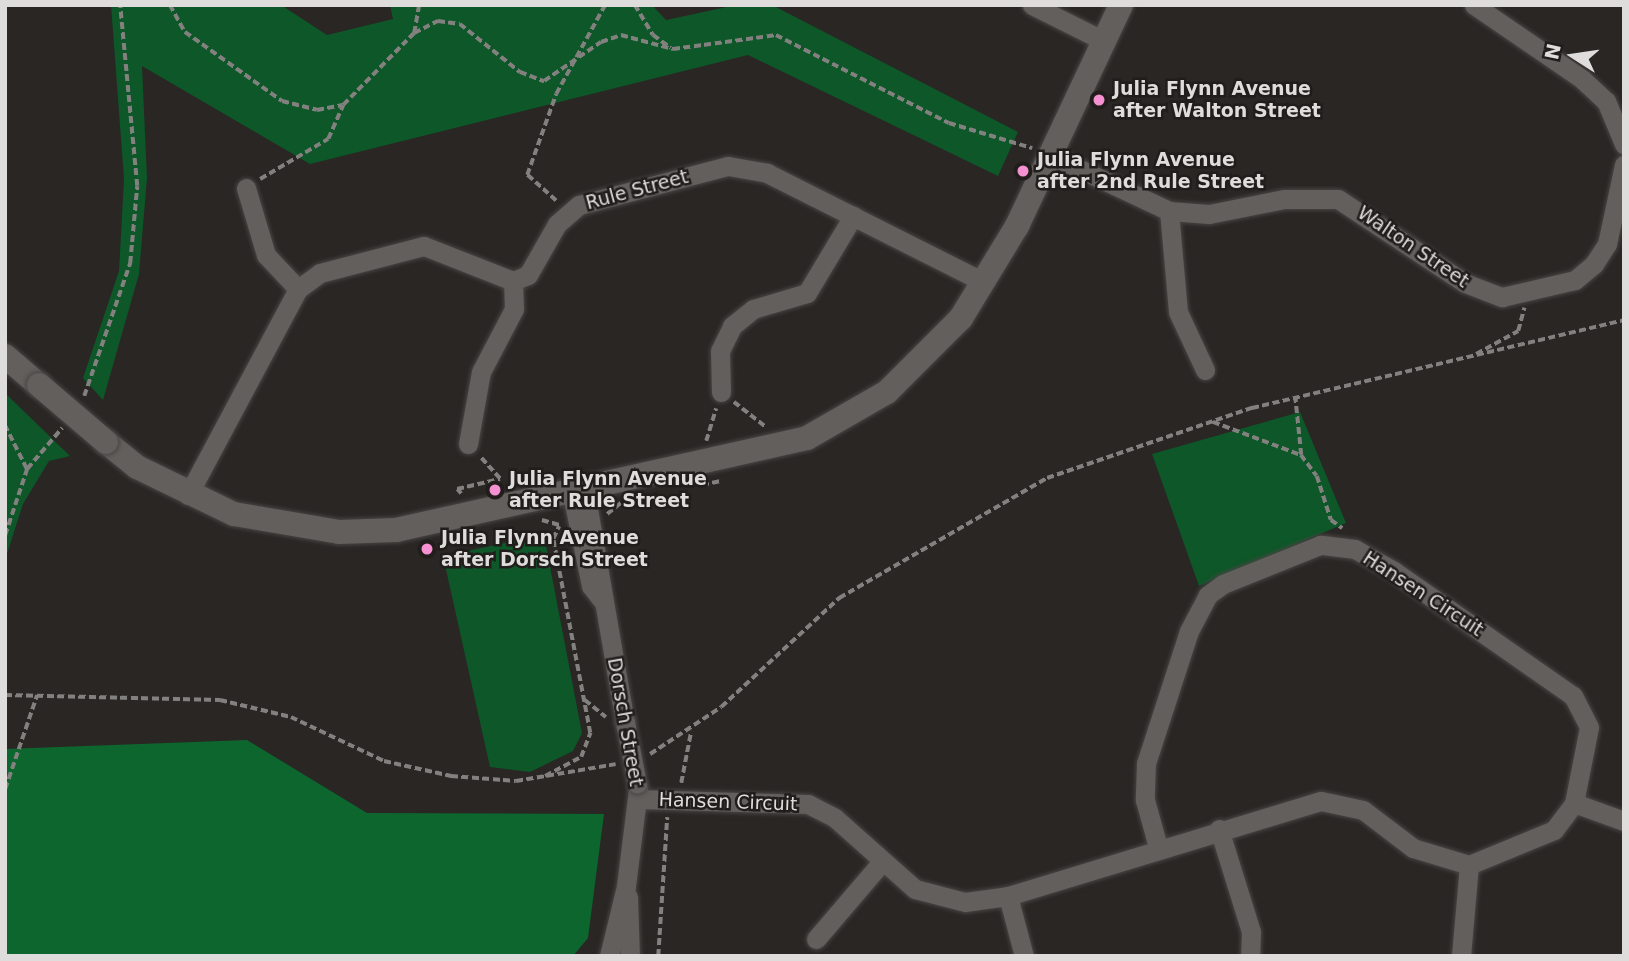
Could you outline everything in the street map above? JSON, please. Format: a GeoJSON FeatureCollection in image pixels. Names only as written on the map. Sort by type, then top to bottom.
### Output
{"type":"FeatureCollection","features":[{"type":"Feature","properties":{"kind":"street"},"geometry":{"type":"LineString","coordinates":[[1032,5],[1104,41]]}},
{"type":"Feature","properties":{"kind":"street"},"geometry":{"type":"LineString","coordinates":[[5,356],[106,442],[188,495],[289,527],[338,532],[396,530],[766,452],[847,419],[927,355],[984,282],[1040,150],[1104,41],[1121,5]]}},
{"type":"Feature","properties":{"kind":"street"},"geometry":{"type":"LineString","coordinates":[[1474,5],[1501,13],[1606,101],[1624,144]]}},
{"type":"Feature","properties":{"kind":"street","name":"Walton Street"},"geometry":{"type":"LineString","coordinates":[[1040,150],[1169,211],[1209,214],[1283,198],[1338,199],[1482,292],[1523,292],[1575,280],[1594,264],[1607,244],[1623,176]]}},
{"type":"Feature","properties":{"kind":"street","name":"Rule Street"},"geometry":{"type":"LineString","coordinates":[[513,281],[528,275],[568,211],[728,166],[767,173],[984,282]]}},
{"type":"Feature","properties":{"kind":"street"},"geometry":{"type":"LineString","coordinates":[[246,188],[266,255],[298,289]]}},
{"type":"Feature","properties":{"kind":"street"},"geometry":{"type":"LineString","coordinates":[[1169,211],[1178,312],[1205,370]]}},
{"type":"Feature","properties":{"kind":"street"},"geometry":{"type":"LineString","coordinates":[[721,392],[720,351],[733,326],[753,309],[807,293],[853,216]]}},
{"type":"Feature","properties":{"kind":"street"},"geometry":{"type":"LineString","coordinates":[[188,495],[298,289],[320,273],[424,246],[513,281],[514,309],[481,372],[468,444]]}},
{"type":"Feature","properties":{"kind":"street","name":"Dorsch Street"},"geometry":{"type":"LineString","coordinates":[[578,492],[591,586],[602,600],[638,792],[626,886],[610,956]]}},
{"type":"Feature","properties":{"kind":"street","name":"Hansen Circuit"},"geometry":{"type":"LineString","coordinates":[[638,792],[808,804],[835,818],[881,863],[939,899],[1007,896],[1158,846],[1321,801],[1363,810],[1413,848],[1469,865],[1554,830],[1574,803],[1590,744],[1589,727],[1573,695],[1394,570],[1355,549],[1320,545],[1223,584],[1195,619],[1146,763],[1145,800],[1158,846]]}},
{"type":"Feature","properties":{"kind":"street"},"geometry":{"type":"LineString","coordinates":[[1574,803],[1624,821]]}},
{"type":"Feature","properties":{"kind":"street"},"geometry":{"type":"LineString","coordinates":[[1219,829],[1251,932],[1250,956]]}},
{"type":"Feature","properties":{"kind":"street"},"geometry":{"type":"LineString","coordinates":[[816,939],[881,863]]}},
{"type":"Feature","properties":{"kind":"street"},"geometry":{"type":"LineString","coordinates":[[1461,956],[1469,865]]}},
{"type":"Feature","properties":{"kind":"street","name":"Dorsch Street"},"geometry":{"type":"LineString","coordinates":[[626,886],[630,956]]}},
{"type":"Feature","properties":{"kind":"street"},"geometry":{"type":"LineString","coordinates":[[1007,896],[1024,956]]}},
{"type":"Feature","properties":{"kind":"path"},"geometry":{"type":"LineString","coordinates":[[75,408],[107,345],[130,263],[137,186],[120,5]]}},
{"type":"Feature","properties":{"kind":"path"},"geometry":{"type":"LineString","coordinates":[[170,5],[185,32],[282,101],[317,110],[343,105]]}},
{"type":"Feature","properties":{"kind":"path"},"geometry":{"type":"LineString","coordinates":[[414,33],[419,5]]}},
{"type":"Feature","properties":{"kind":"path"},"geometry":{"type":"LineString","coordinates":[[568,211],[527,175],[575,60],[605,5]]}},
{"type":"Feature","properties":{"kind":"path"},"geometry":{"type":"LineString","coordinates":[[635,5],[653,35],[673,49]]}},
{"type":"Feature","properties":{"kind":"path"},"geometry":{"type":"LineString","coordinates":[[246,188],[328,139],[343,105],[414,33],[438,21],[460,24],[520,72],[544,81],[575,60],[621,36],[673,49],[776,35],[949,123],[1040,150]]}},
{"type":"Feature","properties":{"kind":"path"},"geometry":{"type":"LineString","coordinates":[[1475,355],[1518,331],[1525,320],[1523,292]]}},
{"type":"Feature","properties":{"kind":"path"},"geometry":{"type":"LineString","coordinates":[[638,758],[691,731],[839,597],[1047,478],[1211,422],[1295,397],[1624,320]]}},
{"type":"Feature","properties":{"kind":"path"},"geometry":{"type":"LineString","coordinates":[[1211,422],[1301,455],[1295,397]]}},
{"type":"Feature","properties":{"kind":"path"},"geometry":{"type":"LineString","coordinates":[[5,534],[27,470],[68,420]]}},
{"type":"Feature","properties":{"kind":"path"},"geometry":{"type":"LineString","coordinates":[[5,425],[27,470]]}},
{"type":"Feature","properties":{"kind":"path"},"geometry":{"type":"LineString","coordinates":[[762,436],[773,432]]}},
{"type":"Feature","properties":{"kind":"path"},"geometry":{"type":"LineString","coordinates":[[468,444],[500,479],[458,494],[504,488]]}},
{"type":"Feature","properties":{"kind":"path"},"geometry":{"type":"LineString","coordinates":[[703,451],[715,448]]}},
{"type":"Feature","properties":{"kind":"path"},"geometry":{"type":"LineString","coordinates":[[5,695],[232,703],[291,716],[395,764],[451,776],[516,781],[626,761]]}},
{"type":"Feature","properties":{"kind":"path"},"geometry":{"type":"LineString","coordinates":[[5,789],[37,695]]}},
{"type":"Feature","properties":{"kind":"path"},"geometry":{"type":"LineString","coordinates":[[658,956],[671,825],[664,812],[679,794],[678,788],[691,731]]}},
{"type":"Feature","properties":{"kind":"green space"},"geometry":{"type":"Polygon","coordinates":[[[111,5],[281,5],[327,35],[393,19],[390,5],[652,5],[666,20],[736,5],[772,5],[1018,132],[998,176],[748,55],[310,164],[142,66],[147,178],[139,274],[103,400],[83,378],[119,271],[124,179],[111,5]]]}},
{"type":"Feature","properties":{"kind":"green space"},"geometry":{"type":"Polygon","coordinates":[[[5,393],[70,456],[49,461],[23,504],[5,560],[5,393]]]}},
{"type":"Feature","properties":{"kind":"green space"},"geometry":{"type":"Polygon","coordinates":[[[1300,412],[1346,523],[1199,586],[1152,454],[1300,412]]]}},
{"type":"Feature","properties":{"kind":"green space"},"geometry":{"type":"Polygon","coordinates":[[[544,535],[582,733],[573,751],[530,772],[490,767],[443,556],[544,535]]]}},
{"type":"Feature","properties":{"kind":"green space"},"geometry":{"type":"Polygon","coordinates":[[[247,740],[367,813],[604,814],[588,938],[573,956],[5,956],[5,749],[247,740]]]}},
{"type":"Feature","properties":{"kind":"place","name":"Julia Flynn Avenue after Walton Street"},"geometry":{"type":"Point","coordinates":[1099,100]}},
{"type":"Feature","properties":{"kind":"place","name":"Julia Flynn Avenue after 2nd Rule Street"},"geometry":{"type":"Point","coordinates":[1023,171]}},
{"type":"Feature","properties":{"kind":"place","name":"Julia Flynn Avenue after Rule Street"},"geometry":{"type":"Point","coordinates":[495,490]}},
{"type":"Feature","properties":{"kind":"place","name":"Julia Flynn Avenue after Dorsch Street"},"geometry":{"type":"Point","coordinates":[427,549]}}]}
